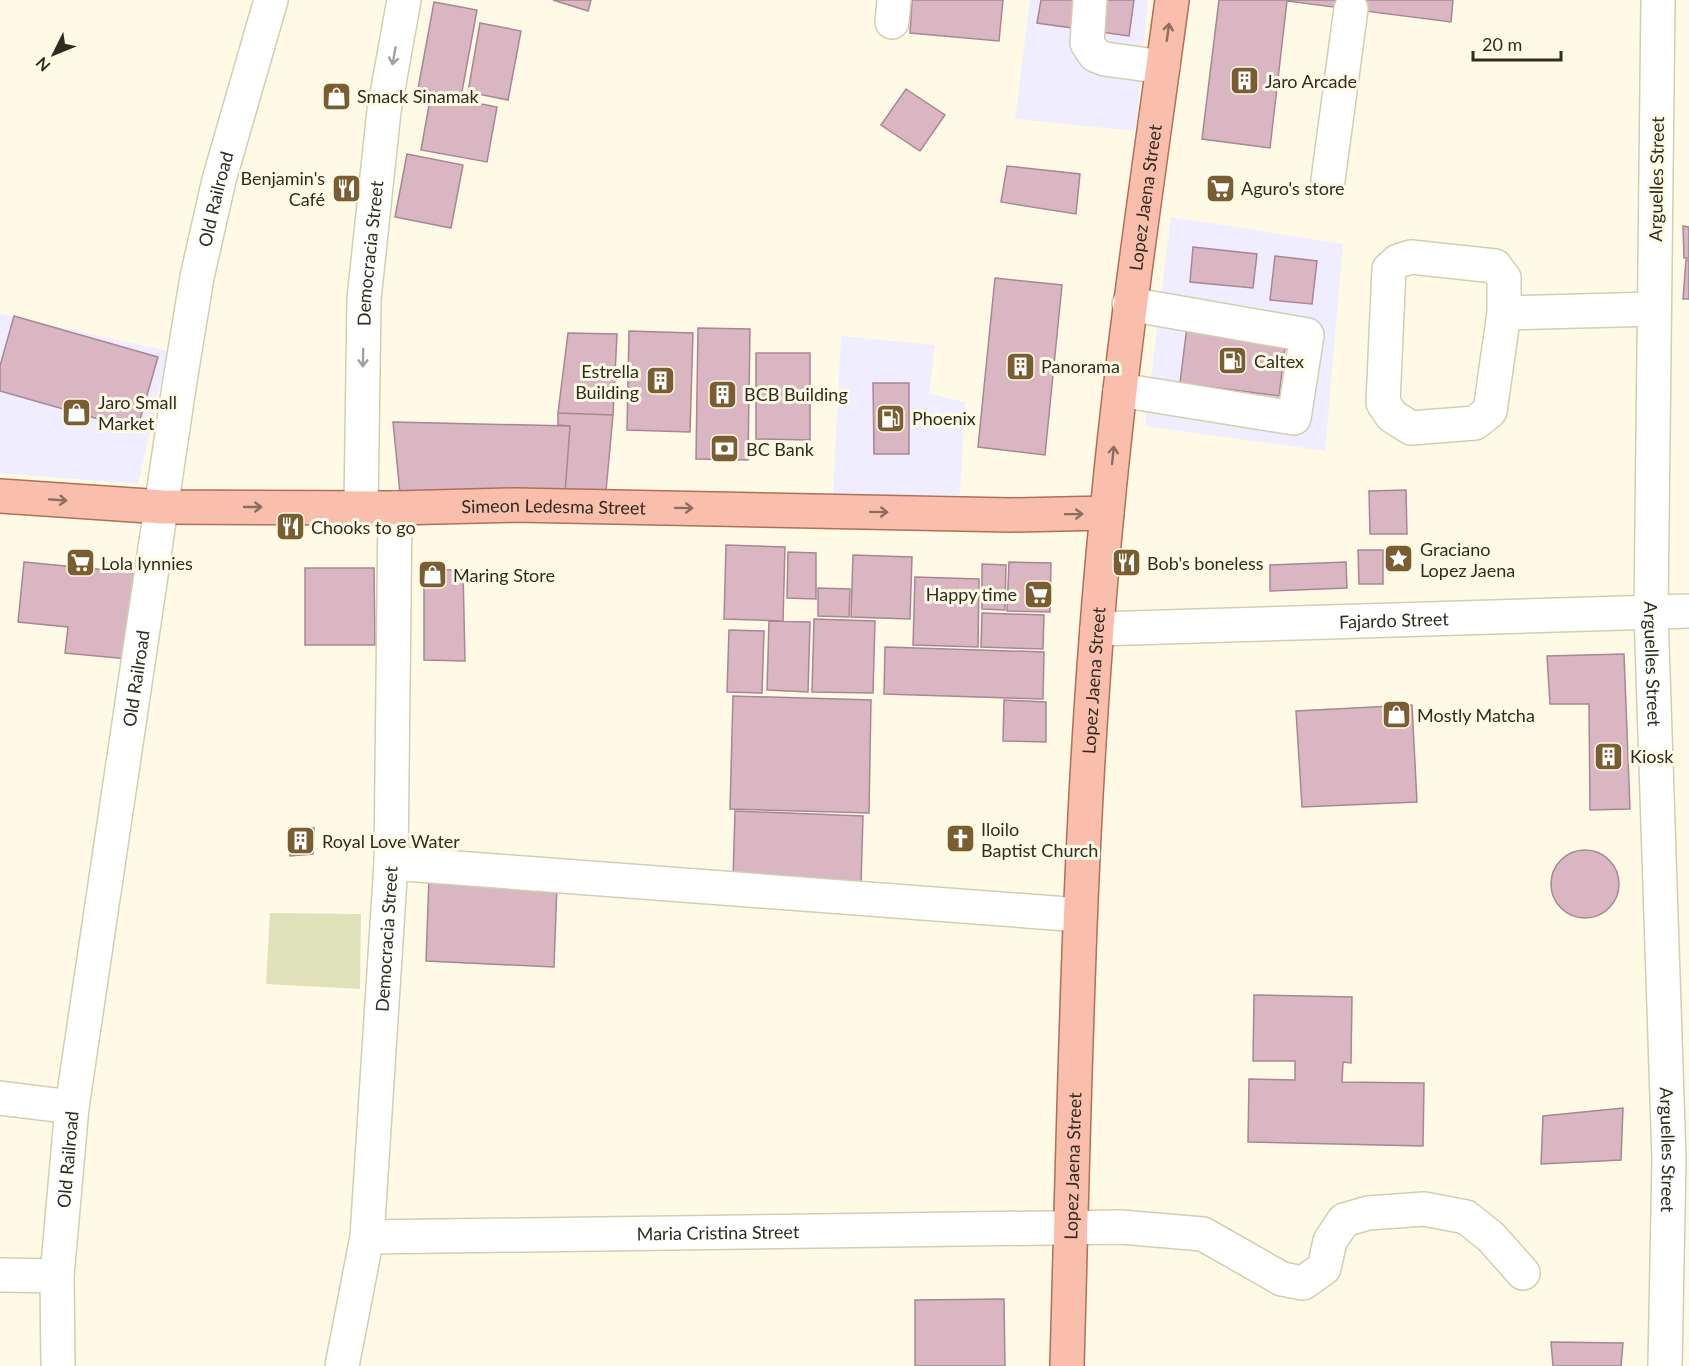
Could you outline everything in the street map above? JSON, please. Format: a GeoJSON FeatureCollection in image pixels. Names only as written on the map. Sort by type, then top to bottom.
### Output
{"type":"FeatureCollection","features":[{"type":"Feature","properties":{"kind":"main road","name":"Lopez Jaena Street"},"geometry":{"type":"LineString","coordinates":[[1067,1366],[1080,915],[1097,629],[1129,304],[1172,0]]}},
{"type":"Feature","properties":{"kind":"main road","name":"Simeon Ledesma Street"},"geometry":{"type":"LineString","coordinates":[[0,496],[163,507],[395,508],[515,505],[1011,515],[1107,513]]}},
{"type":"Feature","properties":{"kind":"street","name":"Old Railroad"},"geometry":{"type":"LineString","coordinates":[[58,1366],[57,1276],[72,1107],[197,277],[219,180],[271,0]]}},
{"type":"Feature","properties":{"kind":"street","name":"Democracia Street"},"geometry":{"type":"LineString","coordinates":[[361,508],[364,299],[384,111],[404,0]]}},
{"type":"Feature","properties":{"kind":"street"},"geometry":{"type":"LineString","coordinates":[[1090,0],[1087,44],[1095,55],[1105,59],[1163,67]]}},
{"type":"Feature","properties":{"kind":"street","name":"Arguelles Street"},"geometry":{"type":"LineString","coordinates":[[1658,0],[1651,612],[1679,1159],[1665,1366]]}},
{"type":"Feature","properties":{"kind":"street"},"geometry":{"type":"LineString","coordinates":[[1328,180],[1351,9]]}},
{"type":"Feature","properties":{"kind":"street"},"geometry":{"type":"LineString","coordinates":[[1411,257],[1495,266],[1504,278],[1504,313],[1490,411],[1475,423],[1411,428],[1392,416],[1383,403],[1389,269],[1398,261],[1411,257]]}},
{"type":"Feature","properties":{"kind":"street"},"geometry":{"type":"LineString","coordinates":[[1120,390],[1294,418],[1307,335],[1129,304]]}},
{"type":"Feature","properties":{"kind":"street"},"geometry":{"type":"LineString","coordinates":[[1504,313],[1654,309]]}},
{"type":"Feature","properties":{"kind":"street","name":"Democracia Street"},"geometry":{"type":"LineString","coordinates":[[342,1366],[367,1238],[391,863],[395,508]]}},
{"type":"Feature","properties":{"kind":"street","name":"Fajardo Street"},"geometry":{"type":"LineString","coordinates":[[1097,629],[1689,611]]}},
{"type":"Feature","properties":{"kind":"street"},"geometry":{"type":"LineString","coordinates":[[391,863],[1080,915]]}},
{"type":"Feature","properties":{"kind":"street"},"geometry":{"type":"LineString","coordinates":[[0,1098],[72,1107]]}},
{"type":"Feature","properties":{"kind":"street","name":"Maria Cristina Street"},"geometry":{"type":"LineString","coordinates":[[367,1238],[1121,1227],[1203,1234],[1282,1279],[1303,1282],[1323,1268],[1330,1241],[1344,1220],[1368,1213],[1424,1209],[1466,1217],[1491,1237],[1523,1273]]}},
{"type":"Feature","properties":{"kind":"street"},"geometry":{"type":"LineString","coordinates":[[0,1275],[57,1276]]}},
{"type":"Feature","properties":{"kind":"shaded area"},"geometry":{"type":"Polygon","coordinates":[[[1030,0],[1148,0],[1135,131],[1015,119],[1030,0]]]}},
{"type":"Feature","properties":{"kind":"shaded area"},"geometry":{"type":"Polygon","coordinates":[[[1171,217],[1343,244],[1325,451],[1145,426],[1171,217]]]}},
{"type":"Feature","properties":{"kind":"shaded area","name":"Jaro Small Market"},"geometry":{"type":"Polygon","coordinates":[[[0,314],[168,351],[138,484],[0,473],[0,314]]]}},
{"type":"Feature","properties":{"kind":"shaded area"},"geometry":{"type":"Polygon","coordinates":[[[841,336],[935,345],[929,394],[965,402],[960,495],[833,495],[841,336]]]}},
{"type":"Feature","properties":{"kind":"green space"},"geometry":{"type":"Polygon","coordinates":[[[270,913],[361,914],[360,989],[266,984],[270,913]]]}},
{"type":"Feature","properties":{"kind":"building"},"geometry":{"type":"Polygon","coordinates":[[[553,0],[591,0],[588,11],[553,0]]]}},
{"type":"Feature","properties":{"kind":"building"},"geometry":{"type":"Polygon","coordinates":[[[912,0],[1003,0],[999,41],[910,33],[912,0]]]}},
{"type":"Feature","properties":{"kind":"building"},"geometry":{"type":"Polygon","coordinates":[[[1041,0],[1134,0],[1129,36],[1037,23],[1041,0]]]}},
{"type":"Feature","properties":{"kind":"building","name":"Jaro Arcade"},"geometry":{"type":"Polygon","coordinates":[[[1219,0],[1453,0],[1451,22],[1287,1],[1270,148],[1202,139],[1219,0]]]}},
{"type":"Feature","properties":{"kind":"building"},"geometry":{"type":"Polygon","coordinates":[[[434,2],[477,10],[461,97],[418,89],[434,2]]]}},
{"type":"Feature","properties":{"kind":"building"},"geometry":{"type":"Polygon","coordinates":[[[480,23],[521,31],[508,100],[468,92],[480,23]]]}},
{"type":"Feature","properties":{"kind":"building"},"geometry":{"type":"Polygon","coordinates":[[[906,89],[945,115],[920,151],[881,125],[906,89]]]}},
{"type":"Feature","properties":{"kind":"building"},"geometry":{"type":"Polygon","coordinates":[[[431,94],[497,107],[487,162],[421,150],[431,94]]]}},
{"type":"Feature","properties":{"kind":"building"},"geometry":{"type":"Polygon","coordinates":[[[407,154],[463,165],[451,228],[395,217],[407,154]]]}},
{"type":"Feature","properties":{"kind":"building"},"geometry":{"type":"Polygon","coordinates":[[[1007,166],[1080,174],[1076,214],[1001,202],[1007,166]]]}},
{"type":"Feature","properties":{"kind":"building"},"geometry":{"type":"Polygon","coordinates":[[[1683,226],[1689,227],[1689,258],[1684,258],[1683,226]]]}},
{"type":"Feature","properties":{"kind":"building"},"geometry":{"type":"Polygon","coordinates":[[[1193,247],[1257,254],[1253,288],[1190,282],[1193,247]]]}},
{"type":"Feature","properties":{"kind":"building"},"geometry":{"type":"Polygon","coordinates":[[[1275,256],[1317,261],[1312,304],[1270,300],[1275,256]]]}},
{"type":"Feature","properties":{"kind":"building"},"geometry":{"type":"Polygon","coordinates":[[[1686,260],[1689,260],[1689,299],[1683,299],[1686,260]]]}},
{"type":"Feature","properties":{"kind":"building","name":"Panorama"},"geometry":{"type":"Polygon","coordinates":[[[995,278],[1062,285],[1045,455],[978,447],[995,278]]]}},
{"type":"Feature","properties":{"kind":"building"},"geometry":{"type":"Polygon","coordinates":[[[14,316],[158,357],[137,430],[0,391],[0,366],[14,316]]]}},
{"type":"Feature","properties":{"kind":"building","name":"Caltex"},"geometry":{"type":"Polygon","coordinates":[[[1187,326],[1286,339],[1279,396],[1180,383],[1187,326]]]}},
{"type":"Feature","properties":{"kind":"building","name":"BCB Building"},"geometry":{"type":"Polygon","coordinates":[[[698,328],[750,329],[748,460],[696,459],[698,328]]]}},
{"type":"Feature","properties":{"kind":"building","name":"Estrella Building"},"geometry":{"type":"Polygon","coordinates":[[[629,331],[693,333],[690,432],[627,430],[629,331]]]}},
{"type":"Feature","properties":{"kind":"building"},"geometry":{"type":"Polygon","coordinates":[[[568,333],[617,334],[613,415],[558,413],[568,333]]]}},
{"type":"Feature","properties":{"kind":"building"},"geometry":{"type":"Polygon","coordinates":[[[756,353],[810,353],[810,440],[756,439],[756,353]]]}},
{"type":"Feature","properties":{"kind":"building","name":"Phoenix"},"geometry":{"type":"Polygon","coordinates":[[[873,383],[909,383],[909,454],[874,454],[873,383]]]}},
{"type":"Feature","properties":{"kind":"building"},"geometry":{"type":"Polygon","coordinates":[[[558,413],[613,415],[606,491],[565,493],[570,426],[558,425],[558,413]]]}},
{"type":"Feature","properties":{"kind":"building"},"geometry":{"type":"Polygon","coordinates":[[[393,422],[570,426],[565,493],[400,493],[393,422]]]}},
{"type":"Feature","properties":{"kind":"building"},"geometry":{"type":"Polygon","coordinates":[[[1406,490],[1407,534],[1370,534],[1369,491],[1406,490]]]}},
{"type":"Feature","properties":{"kind":"building"},"geometry":{"type":"Polygon","coordinates":[[[726,545],[785,547],[783,621],[724,619],[726,545]]]}},
{"type":"Feature","properties":{"kind":"building"},"geometry":{"type":"Polygon","coordinates":[[[1358,550],[1383,550],[1383,584],[1359,584],[1358,550]]]}},
{"type":"Feature","properties":{"kind":"building"},"geometry":{"type":"Polygon","coordinates":[[[788,552],[816,553],[816,599],[787,598],[788,552]]]}},
{"type":"Feature","properties":{"kind":"building"},"geometry":{"type":"Polygon","coordinates":[[[853,555],[912,557],[910,619],[851,617],[853,555]]]}},
{"type":"Feature","properties":{"kind":"building"},"geometry":{"type":"Polygon","coordinates":[[[24,562],[137,573],[128,659],[65,653],[68,627],[18,622],[24,562]]]}},
{"type":"Feature","properties":{"kind":"building"},"geometry":{"type":"Polygon","coordinates":[[[1009,562],[1051,563],[1050,612],[1007,611],[1009,562]]]}},
{"type":"Feature","properties":{"kind":"building"},"geometry":{"type":"Polygon","coordinates":[[[1346,562],[1347,588],[1270,591],[1270,565],[1346,562]]]}},
{"type":"Feature","properties":{"kind":"building"},"geometry":{"type":"Polygon","coordinates":[[[982,564],[1006,565],[1005,610],[982,609],[982,564]]]}},
{"type":"Feature","properties":{"kind":"building"},"geometry":{"type":"Polygon","coordinates":[[[305,568],[374,568],[375,645],[305,645],[305,568]]]}},
{"type":"Feature","properties":{"kind":"building"},"geometry":{"type":"Polygon","coordinates":[[[424,570],[463,570],[465,661],[424,660],[424,570]]]}},
{"type":"Feature","properties":{"kind":"building"},"geometry":{"type":"Polygon","coordinates":[[[915,577],[979,579],[978,647],[913,645],[915,577]]]}},
{"type":"Feature","properties":{"kind":"building"},"geometry":{"type":"Polygon","coordinates":[[[818,588],[850,589],[849,617],[818,616],[818,588]]]}},
{"type":"Feature","properties":{"kind":"building"},"geometry":{"type":"Polygon","coordinates":[[[982,613],[1044,615],[1043,649],[981,647],[982,613]]]}},
{"type":"Feature","properties":{"kind":"building"},"geometry":{"type":"Polygon","coordinates":[[[814,619],[875,621],[873,693],[812,692],[814,619]]]}},
{"type":"Feature","properties":{"kind":"building"},"geometry":{"type":"Polygon","coordinates":[[[769,621],[810,622],[808,692],[767,690],[769,621]]]}},
{"type":"Feature","properties":{"kind":"building"},"geometry":{"type":"Polygon","coordinates":[[[729,630],[764,631],[762,693],[727,692],[729,630]]]}},
{"type":"Feature","properties":{"kind":"building"},"geometry":{"type":"Polygon","coordinates":[[[885,647],[1044,652],[1043,699],[884,694],[885,647]]]}},
{"type":"Feature","properties":{"kind":"building","name":"Kiosk"},"geometry":{"type":"Polygon","coordinates":[[[1624,654],[1630,809],[1590,810],[1589,704],[1550,704],[1547,656],[1624,654]]]}},
{"type":"Feature","properties":{"kind":"building"},"geometry":{"type":"Polygon","coordinates":[[[733,696],[871,700],[869,813],[730,809],[733,696]]]}},
{"type":"Feature","properties":{"kind":"building"},"geometry":{"type":"Polygon","coordinates":[[[1004,700],[1046,702],[1046,742],[1003,741],[1004,700]]]}},
{"type":"Feature","properties":{"kind":"building"},"geometry":{"type":"Polygon","coordinates":[[[1412,705],[1417,802],[1302,807],[1296,711],[1412,705]]]}},
{"type":"Feature","properties":{"kind":"building"},"geometry":{"type":"Polygon","coordinates":[[[735,811],[863,816],[861,884],[733,880],[735,811]]]}},
{"type":"Feature","properties":{"kind":"building","name":"Royal Love Water"},"geometry":{"type":"Polygon","coordinates":[[[289,828],[314,828],[313,854],[290,856],[289,828]]]}},
{"type":"Feature","properties":{"kind":"building"},"geometry":{"type":"Polygon","coordinates":[[[1585,850],[1598,853],[1609,860],[1616,871],[1619,884],[1616,897],[1609,908],[1598,915],[1585,918],[1572,915],[1561,908],[1554,897],[1551,884],[1554,871],[1561,860],[1572,853],[1585,850]]]}},
{"type":"Feature","properties":{"kind":"building"},"geometry":{"type":"Polygon","coordinates":[[[429,878],[557,884],[554,967],[426,961],[429,878]]]}},
{"type":"Feature","properties":{"kind":"building"},"geometry":{"type":"Polygon","coordinates":[[[1254,995],[1352,997],[1351,1063],[1343,1062],[1342,1082],[1424,1083],[1423,1146],[1248,1142],[1249,1079],[1295,1080],[1295,1061],[1253,1061],[1254,995]]]}},
{"type":"Feature","properties":{"kind":"building"},"geometry":{"type":"Polygon","coordinates":[[[1623,1108],[1621,1160],[1541,1164],[1543,1116],[1623,1108]]]}},
{"type":"Feature","properties":{"kind":"building"},"geometry":{"type":"Polygon","coordinates":[[[1004,1299],[1005,1366],[915,1366],[915,1300],[1004,1299]]]}},
{"type":"Feature","properties":{"kind":"building"},"geometry":{"type":"Polygon","coordinates":[[[1551,1342],[1623,1343],[1621,1366],[1553,1366],[1551,1342]]]}},
{"type":"Feature","properties":{"kind":"place","name":"Jaro Arcade"},"geometry":{"type":"Point","coordinates":[1244,81]}},
{"type":"Feature","properties":{"kind":"place","name":"Smack Sinamak"},"geometry":{"type":"Point","coordinates":[336,96]}},
{"type":"Feature","properties":{"kind":"place","name":"Benjamin's Café"},"geometry":{"type":"Point","coordinates":[346,188]}},
{"type":"Feature","properties":{"kind":"place","name":"Aguro's store"},"geometry":{"type":"Point","coordinates":[1220,188]}},
{"type":"Feature","properties":{"kind":"place","name":"Caltex"},"geometry":{"type":"Point","coordinates":[1233,361]}},
{"type":"Feature","properties":{"kind":"place","name":"Panorama"},"geometry":{"type":"Point","coordinates":[1020,366]}},
{"type":"Feature","properties":{"kind":"place","name":"Estrella Building"},"geometry":{"type":"Point","coordinates":[660,381]}},
{"type":"Feature","properties":{"kind":"place","name":"BCB Building"},"geometry":{"type":"Point","coordinates":[723,394]}},
{"type":"Feature","properties":{"kind":"place","name":"Jaro Small Market"},"geometry":{"type":"Point","coordinates":[77,412]}},
{"type":"Feature","properties":{"kind":"place","name":"Phoenix"},"geometry":{"type":"Point","coordinates":[891,418]}},
{"type":"Feature","properties":{"kind":"place","name":"BC Bank"},"geometry":{"type":"Point","coordinates":[725,449]}},
{"type":"Feature","properties":{"kind":"place","name":"Chooks to go"},"geometry":{"type":"Point","coordinates":[290,527]}},
{"type":"Feature","properties":{"kind":"place","name":"Graciano Lopez Jaena"},"geometry":{"type":"Point","coordinates":[1399,559]}},
{"type":"Feature","properties":{"kind":"place","name":"Lola lynnies"},"geometry":{"type":"Point","coordinates":[80,563]}},
{"type":"Feature","properties":{"kind":"place","name":"Bob's boneless"},"geometry":{"type":"Point","coordinates":[1126,563]}},
{"type":"Feature","properties":{"kind":"place","name":"Maring Store"},"geometry":{"type":"Point","coordinates":[432,575]}},
{"type":"Feature","properties":{"kind":"place","name":"Happy time"},"geometry":{"type":"Point","coordinates":[1038,594]}},
{"type":"Feature","properties":{"kind":"place","name":"Mostly Matcha"},"geometry":{"type":"Point","coordinates":[1396,715]}},
{"type":"Feature","properties":{"kind":"place","name":"Kiosk"},"geometry":{"type":"Point","coordinates":[1609,756]}},
{"type":"Feature","properties":{"kind":"place","name":"Iloilo Baptist Church"},"geometry":{"type":"Point","coordinates":[960,839]}},
{"type":"Feature","properties":{"kind":"place","name":"Royal Love Water"},"geometry":{"type":"Point","coordinates":[301,841]}}]}
